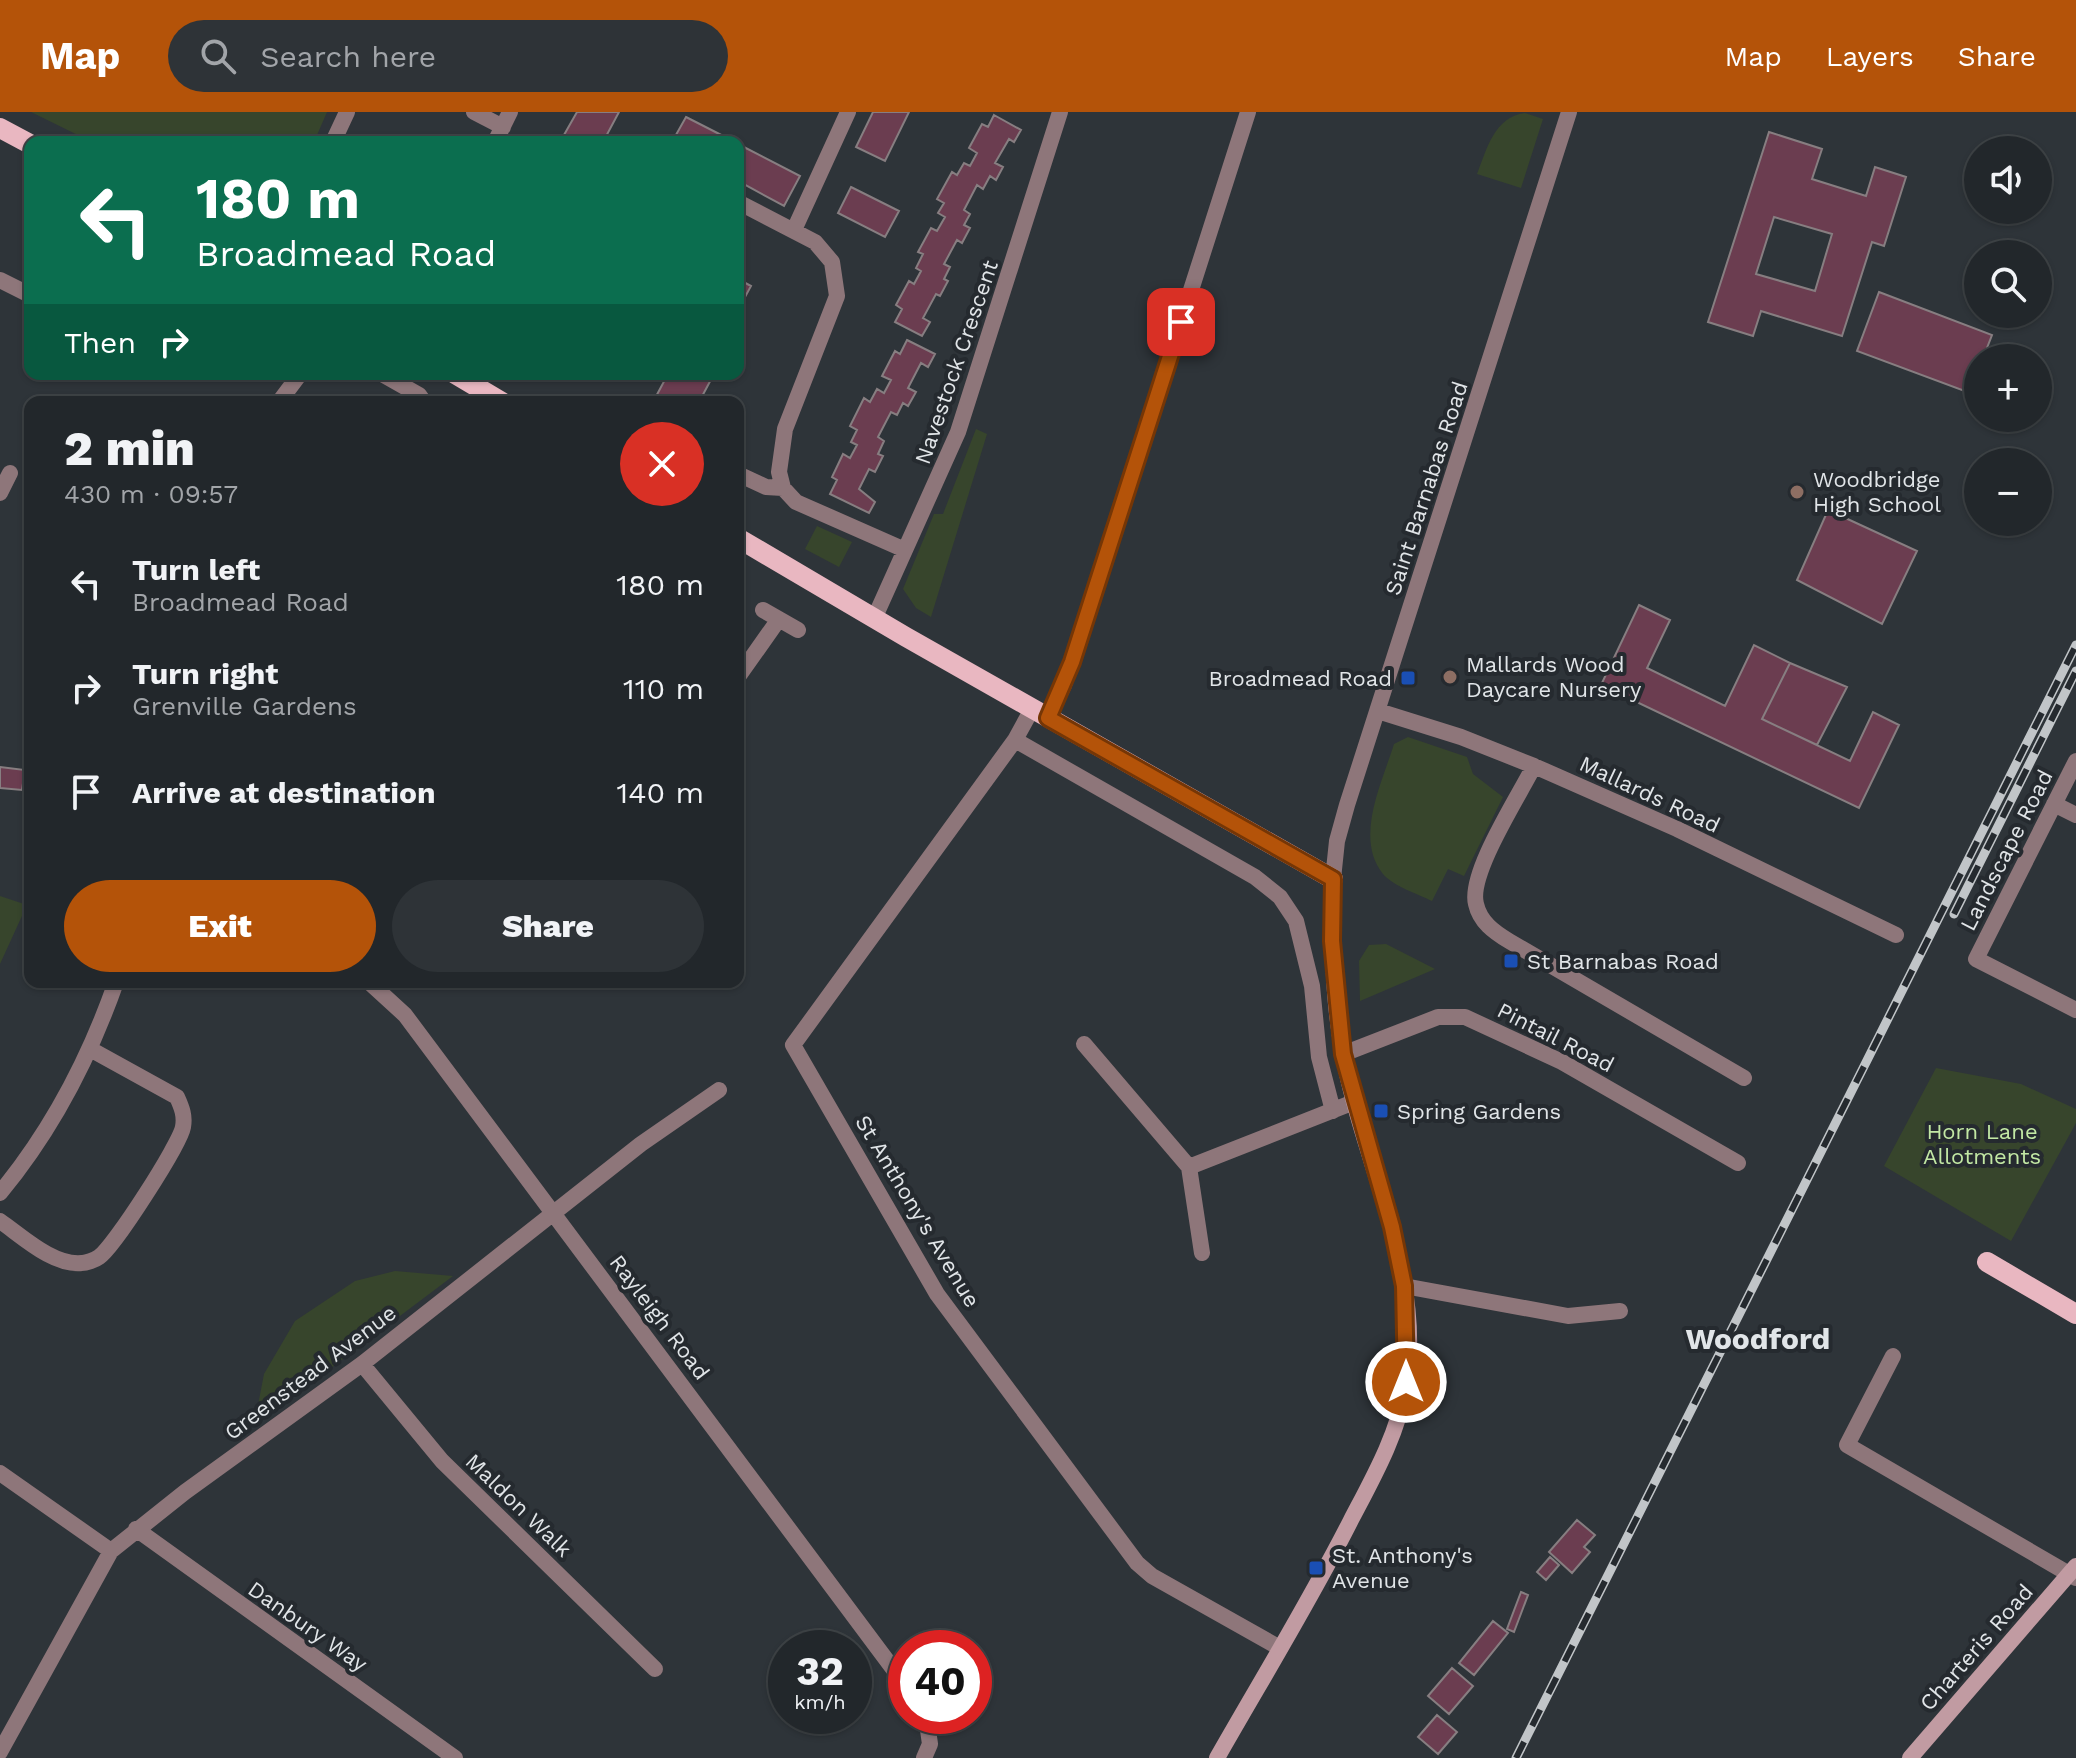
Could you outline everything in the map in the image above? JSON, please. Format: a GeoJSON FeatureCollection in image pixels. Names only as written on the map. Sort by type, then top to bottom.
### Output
{"type":"FeatureCollection","features":[{"type":"Feature","properties":{"kind":"main road"},"geometry":{"type":"LineString","coordinates":[[0,128],[24,141]]}},
{"type":"Feature","properties":{"kind":"main road"},"geometry":{"type":"LineString","coordinates":[[465,380],[492,396]]}},
{"type":"Feature","properties":{"kind":"main road"},"geometry":{"type":"LineString","coordinates":[[744,542],[874,619],[1333,879]]}},
{"type":"Feature","properties":{"kind":"main road"},"geometry":{"type":"LineString","coordinates":[[1987,1262],[2076,1314]]}},
{"type":"Feature","properties":{"kind":"street"},"geometry":{"type":"LineString","coordinates":[[336,136],[347,112]]}},
{"type":"Feature","properties":{"kind":"street"},"geometry":{"type":"LineString","coordinates":[[474,112],[503,127]]}},
{"type":"Feature","properties":{"kind":"street"},"geometry":{"type":"LineString","coordinates":[[794,230],[848,112]]}},
{"type":"Feature","properties":{"kind":"street","name":"Navestock Crescent"},"geometry":{"type":"LineString","coordinates":[[874,619],[958,432],[1060,112]]}},
{"type":"Feature","properties":{"kind":"street","name":"St Anthony's Avenue"},"geometry":{"type":"LineString","coordinates":[[1248,112],[1064,685],[1015,740],[793,1045],[937,1294],[1137,1563],[1152,1576],[1280,1648]]}},
{"type":"Feature","properties":{"kind":"street","name":"Saint Barnabas Road"},"geometry":{"type":"LineString","coordinates":[[1333,879],[1337,841],[1569,112]]}},
{"type":"Feature","properties":{"kind":"street"},"geometry":{"type":"LineString","coordinates":[[744,205],[815,242],[832,262],[837,296],[785,429],[779,472],[783,488],[796,502],[905,550]]}},
{"type":"Feature","properties":{"kind":"street"},"geometry":{"type":"LineString","coordinates":[[2,286],[24,293]]}},
{"type":"Feature","properties":{"kind":"street"},"geometry":{"type":"LineString","coordinates":[[393,380],[420,396]]}},
{"type":"Feature","properties":{"kind":"street"},"geometry":{"type":"LineString","coordinates":[[0,493],[10,473]]}},
{"type":"Feature","properties":{"kind":"street"},"geometry":{"type":"LineString","coordinates":[[744,477],[766,487],[783,488]]}},
{"type":"Feature","properties":{"kind":"street"},"geometry":{"type":"LineString","coordinates":[[763,610],[798,630]]}},
{"type":"Feature","properties":{"kind":"street"},"geometry":{"type":"LineString","coordinates":[[744,669],[779,619]]}},
{"type":"Feature","properties":{"kind":"street","name":"Mallards Road"},"geometry":{"type":"LineString","coordinates":[[1378,711],[1461,737],[1534,766],[1677,829],[1896,935]]}},
{"type":"Feature","properties":{"kind":"street"},"geometry":{"type":"LineString","coordinates":[[1015,740],[1255,877],[1280,897],[1296,921],[1312,986],[1319,1057],[1333,1111]]}},
{"type":"Feature","properties":{"kind":"street","name":"Landscape Road"},"geometry":{"type":"LineString","coordinates":[[2076,761],[1976,959],[2076,1010]]}},
{"type":"Feature","properties":{"kind":"street"},"geometry":{"type":"LineString","coordinates":[[1534,766],[1476,882],[1476,907],[1483,920],[1509,941],[1744,1078]]}},
{"type":"Feature","properties":{"kind":"street"},"geometry":{"type":"LineString","coordinates":[[2054,804],[2076,815]]}},
{"type":"Feature","properties":{"kind":"street"},"geometry":{"type":"LineString","coordinates":[[1217,1758],[1321,1580],[1374,1476],[1400,1415],[1406,1382],[1404,1286],[1392,1227],[1354,1102],[1343,1054],[1332,941],[1333,879]]}},
{"type":"Feature","properties":{"kind":"street"},"geometry":{"type":"LineString","coordinates":[[0,1193],[40,1140],[90,1049],[114,988]]}},
{"type":"Feature","properties":{"kind":"street","name":"Rayleigh Road"},"geometry":{"type":"LineString","coordinates":[[376,988],[405,1015],[888,1662]]}},
{"type":"Feature","properties":{"kind":"street","name":"Pintail Road"},"geometry":{"type":"LineString","coordinates":[[1343,1054],[1438,1017],[1465,1017],[1562,1062],[1738,1163]]}},
{"type":"Feature","properties":{"kind":"street"},"geometry":{"type":"LineString","coordinates":[[1084,1044],[1189,1167],[1202,1253]]}},
{"type":"Feature","properties":{"kind":"street"},"geometry":{"type":"LineString","coordinates":[[0,1221],[46,1252],[65,1260],[81,1264],[98,1258],[113,1243],[181,1136],[184,1111],[177,1097],[90,1049]]}},
{"type":"Feature","properties":{"kind":"street","name":"Greenstead Avenue"},"geometry":{"type":"LineString","coordinates":[[0,1752],[111,1551],[136,1529],[362,1364],[641,1144],[719,1090]]}},
{"type":"Feature","properties":{"kind":"street"},"geometry":{"type":"LineString","coordinates":[[1189,1167],[1354,1102]]}},
{"type":"Feature","properties":{"kind":"street"},"geometry":{"type":"LineString","coordinates":[[1404,1286],[1568,1316],[1620,1311]]}},
{"type":"Feature","properties":{"kind":"street"},"geometry":{"type":"LineString","coordinates":[[1893,1356],[1847,1445],[2074,1572]]}},
{"type":"Feature","properties":{"kind":"street","name":"Maldon Walk"},"geometry":{"type":"LineString","coordinates":[[362,1364],[442,1461],[655,1669]]}},
{"type":"Feature","properties":{"kind":"street"},"geometry":{"type":"LineString","coordinates":[[0,1473],[111,1551]]}},
{"type":"Feature","properties":{"kind":"street","name":"Danbury Way"},"geometry":{"type":"LineString","coordinates":[[136,1529],[455,1758]]}},
{"type":"Feature","properties":{"kind":"street","name":"Charteris Road"},"geometry":{"type":"LineString","coordinates":[[1910,1758],[2074,1572]]}},
{"type":"Feature","properties":{"kind":"street"},"geometry":{"type":"LineString","coordinates":[[924,1758],[930,1744],[929,1734]]}},
{"type":"Feature","properties":{"kind":"green space"},"geometry":{"type":"Polygon","coordinates":[[[31,112],[327,112],[317,136],[80,136],[31,112]]]}},
{"type":"Feature","properties":{"kind":"green space"},"geometry":{"type":"Polygon","coordinates":[[[1525,113],[1543,119],[1521,188],[1477,174],[1499,127],[1514,116],[1525,113]]]}},
{"type":"Feature","properties":{"kind":"green space"},"geometry":{"type":"Polygon","coordinates":[[[976,429],[987,434],[931,617],[916,608],[903,589],[934,514],[943,514],[976,429]]]}},
{"type":"Feature","properties":{"kind":"green space"},"geometry":{"type":"Polygon","coordinates":[[[817,526],[852,542],[839,567],[805,549],[817,526]]]}},
{"type":"Feature","properties":{"kind":"green space"},"geometry":{"type":"Polygon","coordinates":[[[1408,737],[1467,757],[1473,774],[1503,797],[1464,876],[1448,869],[1432,901],[1387,878],[1375,860],[1371,844],[1373,810],[1394,744],[1408,737]]]}},
{"type":"Feature","properties":{"kind":"green space"},"geometry":{"type":"Polygon","coordinates":[[[0,896],[24,904],[24,912],[0,964],[0,896]]]}},
{"type":"Feature","properties":{"kind":"green space"},"geometry":{"type":"Polygon","coordinates":[[[1386,944],[1435,969],[1360,1001],[1359,961],[1369,945],[1386,944]]]}},
{"type":"Feature","properties":{"kind":"green space","name":"Horn Lane Allotments"},"geometry":{"type":"Polygon","coordinates":[[[1936,1068],[2021,1084],[2076,1109],[2076,1123],[2011,1241],[1884,1166],[1936,1068]]]}},
{"type":"Feature","properties":{"kind":"green space"},"geometry":{"type":"Polygon","coordinates":[[[395,1271],[453,1276],[254,1426],[264,1374],[295,1321],[355,1281],[395,1271]]]}},
{"type":"Feature","properties":{"kind":"building"},"geometry":{"type":"Polygon","coordinates":[[[577,112],[619,112],[606,136],[563,136],[577,112]]]}},
{"type":"Feature","properties":{"kind":"building"},"geometry":{"type":"Polygon","coordinates":[[[873,112],[909,112],[885,161],[856,147],[873,112]]]}},
{"type":"Feature","properties":{"kind":"building"},"geometry":{"type":"Polygon","coordinates":[[[994,115],[1021,130],[1014,142],[1009,139],[995,163],[1003,167],[996,180],[990,176],[983,189],[977,185],[964,210],[970,214],[964,225],[970,228],[962,243],[957,240],[944,264],[950,267],[944,279],[948,281],[940,296],[936,294],[923,318],[930,322],[922,336],[895,322],[902,309],[896,305],[909,281],[914,284],[921,271],[916,268],[923,254],[918,252],[931,228],[937,231],[945,217],[938,213],[944,203],[937,199],[952,172],[957,175],[964,163],[970,166],[977,153],[969,148],[982,124],[988,127],[994,115]]]}},
{"type":"Feature","properties":{"kind":"building"},"geometry":{"type":"Polygon","coordinates":[[[686,117],[723,136],[675,136],[686,117]]]}},
{"type":"Feature","properties":{"kind":"building"},"geometry":{"type":"Polygon","coordinates":[[[1769,132],[1822,149],[1812,179],[1866,196],[1875,167],[1906,177],[1884,246],[1872,242],[1842,336],[1761,311],[1753,336],[1708,322],[1769,132]],[[1774,217],[1756,274],[1815,291],[1832,234],[1774,217]]]}},
{"type":"Feature","properties":{"kind":"building"},"geometry":{"type":"Polygon","coordinates":[[[744,147],[800,176],[784,206],[744,184],[744,147]]]}},
{"type":"Feature","properties":{"kind":"building"},"geometry":{"type":"Polygon","coordinates":[[[851,187],[899,211],[885,237],[838,213],[851,187]]]}},
{"type":"Feature","properties":{"kind":"building"},"geometry":{"type":"Polygon","coordinates":[[[744,282],[751,286],[744,299],[744,282]]]}},
{"type":"Feature","properties":{"kind":"building"},"geometry":{"type":"Polygon","coordinates":[[[1879,292],[1964,324],[1964,328],[1992,335],[1988,344],[1964,344],[1964,391],[1857,351],[1879,292]]]}},
{"type":"Feature","properties":{"kind":"building"},"geometry":{"type":"Polygon","coordinates":[[[907,340],[935,354],[928,367],[921,363],[908,388],[916,392],[908,406],[903,403],[897,415],[891,412],[878,437],[884,441],[878,454],[883,456],[875,472],[869,469],[859,489],[875,502],[869,513],[830,494],[837,480],[832,477],[843,454],[850,458],[857,445],[851,442],[857,430],[850,426],[864,398],[870,402],[877,389],[884,393],[891,380],[882,376],[895,351],[900,354],[907,340]]]}},
{"type":"Feature","properties":{"kind":"building"},"geometry":{"type":"Polygon","coordinates":[[[665,380],[711,380],[702,396],[656,396],[665,380]]]}},
{"type":"Feature","properties":{"kind":"building"},"geometry":{"type":"Polygon","coordinates":[[[1828,510],[1917,551],[1882,624],[1797,580],[1828,510]]]}},
{"type":"Feature","properties":{"kind":"building"},"geometry":{"type":"Polygon","coordinates":[[[1639,605],[1670,620],[1647,668],[1725,706],[1754,645],[1790,663],[1762,719],[1850,761],[1873,712],[1899,725],[1859,808],[1601,685],[1639,605]]]}},
{"type":"Feature","properties":{"kind":"building"},"geometry":{"type":"Polygon","coordinates":[[[1790,663],[1847,687],[1817,745],[1762,719],[1790,663]]]}},
{"type":"Feature","properties":{"kind":"building"},"geometry":{"type":"Polygon","coordinates":[[[0,767],[24,770],[22,790],[0,788],[0,767]]]}},
{"type":"Feature","properties":{"kind":"building"},"geometry":{"type":"Polygon","coordinates":[[[1577,1520],[1595,1535],[1584,1547],[1590,1552],[1572,1573],[1549,1552],[1577,1520]]]}},
{"type":"Feature","properties":{"kind":"building"},"geometry":{"type":"Polygon","coordinates":[[[1550,1557],[1559,1565],[1546,1580],[1537,1572],[1550,1557]]]}},
{"type":"Feature","properties":{"kind":"building"},"geometry":{"type":"Polygon","coordinates":[[[1521,1592],[1528,1595],[1514,1632],[1507,1629],[1521,1592]]]}},
{"type":"Feature","properties":{"kind":"building"},"geometry":{"type":"Polygon","coordinates":[[[1493,1621],[1508,1633],[1474,1675],[1459,1663],[1493,1621]]]}},
{"type":"Feature","properties":{"kind":"building"},"geometry":{"type":"Polygon","coordinates":[[[1452,1668],[1473,1686],[1449,1714],[1428,1696],[1452,1668]]]}},
{"type":"Feature","properties":{"kind":"building"},"geometry":{"type":"Polygon","coordinates":[[[1437,1715],[1457,1732],[1438,1754],[1418,1737],[1437,1715]]]}},
{"type":"Feature","properties":{"kind":"railway"},"geometry":{"type":"LineString","coordinates":[[1516,1758],[2076,645]]}},
{"type":"Feature","properties":{"kind":"railway"},"geometry":{"type":"LineString","coordinates":[[1954,914],[2076,671]]}},
{"type":"Feature","properties":{"kind":"place","name":"Woodbridge High School"},"geometry":{"type":"Point","coordinates":[1797,492]}},
{"type":"Feature","properties":{"kind":"place","name":"Mallards Wood Daycare Nursery"},"geometry":{"type":"Point","coordinates":[1450,677]}},
{"type":"Feature","properties":{"kind":"place","name":"Broadmead Road"},"geometry":{"type":"Point","coordinates":[1408,678]}},
{"type":"Feature","properties":{"kind":"place","name":"St Barnabas Road"},"geometry":{"type":"Point","coordinates":[1511,961]}},
{"type":"Feature","properties":{"kind":"place","name":"Spring Gardens"},"geometry":{"type":"Point","coordinates":[1381,1111]}},
{"type":"Feature","properties":{"kind":"place","name":"St. Anthony's Avenue"},"geometry":{"type":"Point","coordinates":[1316,1568]}},
{"type":"Feature","properties":{"kind":"district","name":"Woodford"},"geometry":{"type":"Point","coordinates":[1758,1339]}},
{"type":"Feature","properties":{"kind":"route"},"geometry":{"type":"LineString","coordinates":[[1181,322],[1072,662],[1048,718],[1333,879],[1332,941],[1343,1054],[1354,1102],[1392,1227],[1404,1286],[1406,1382]]}}]}
